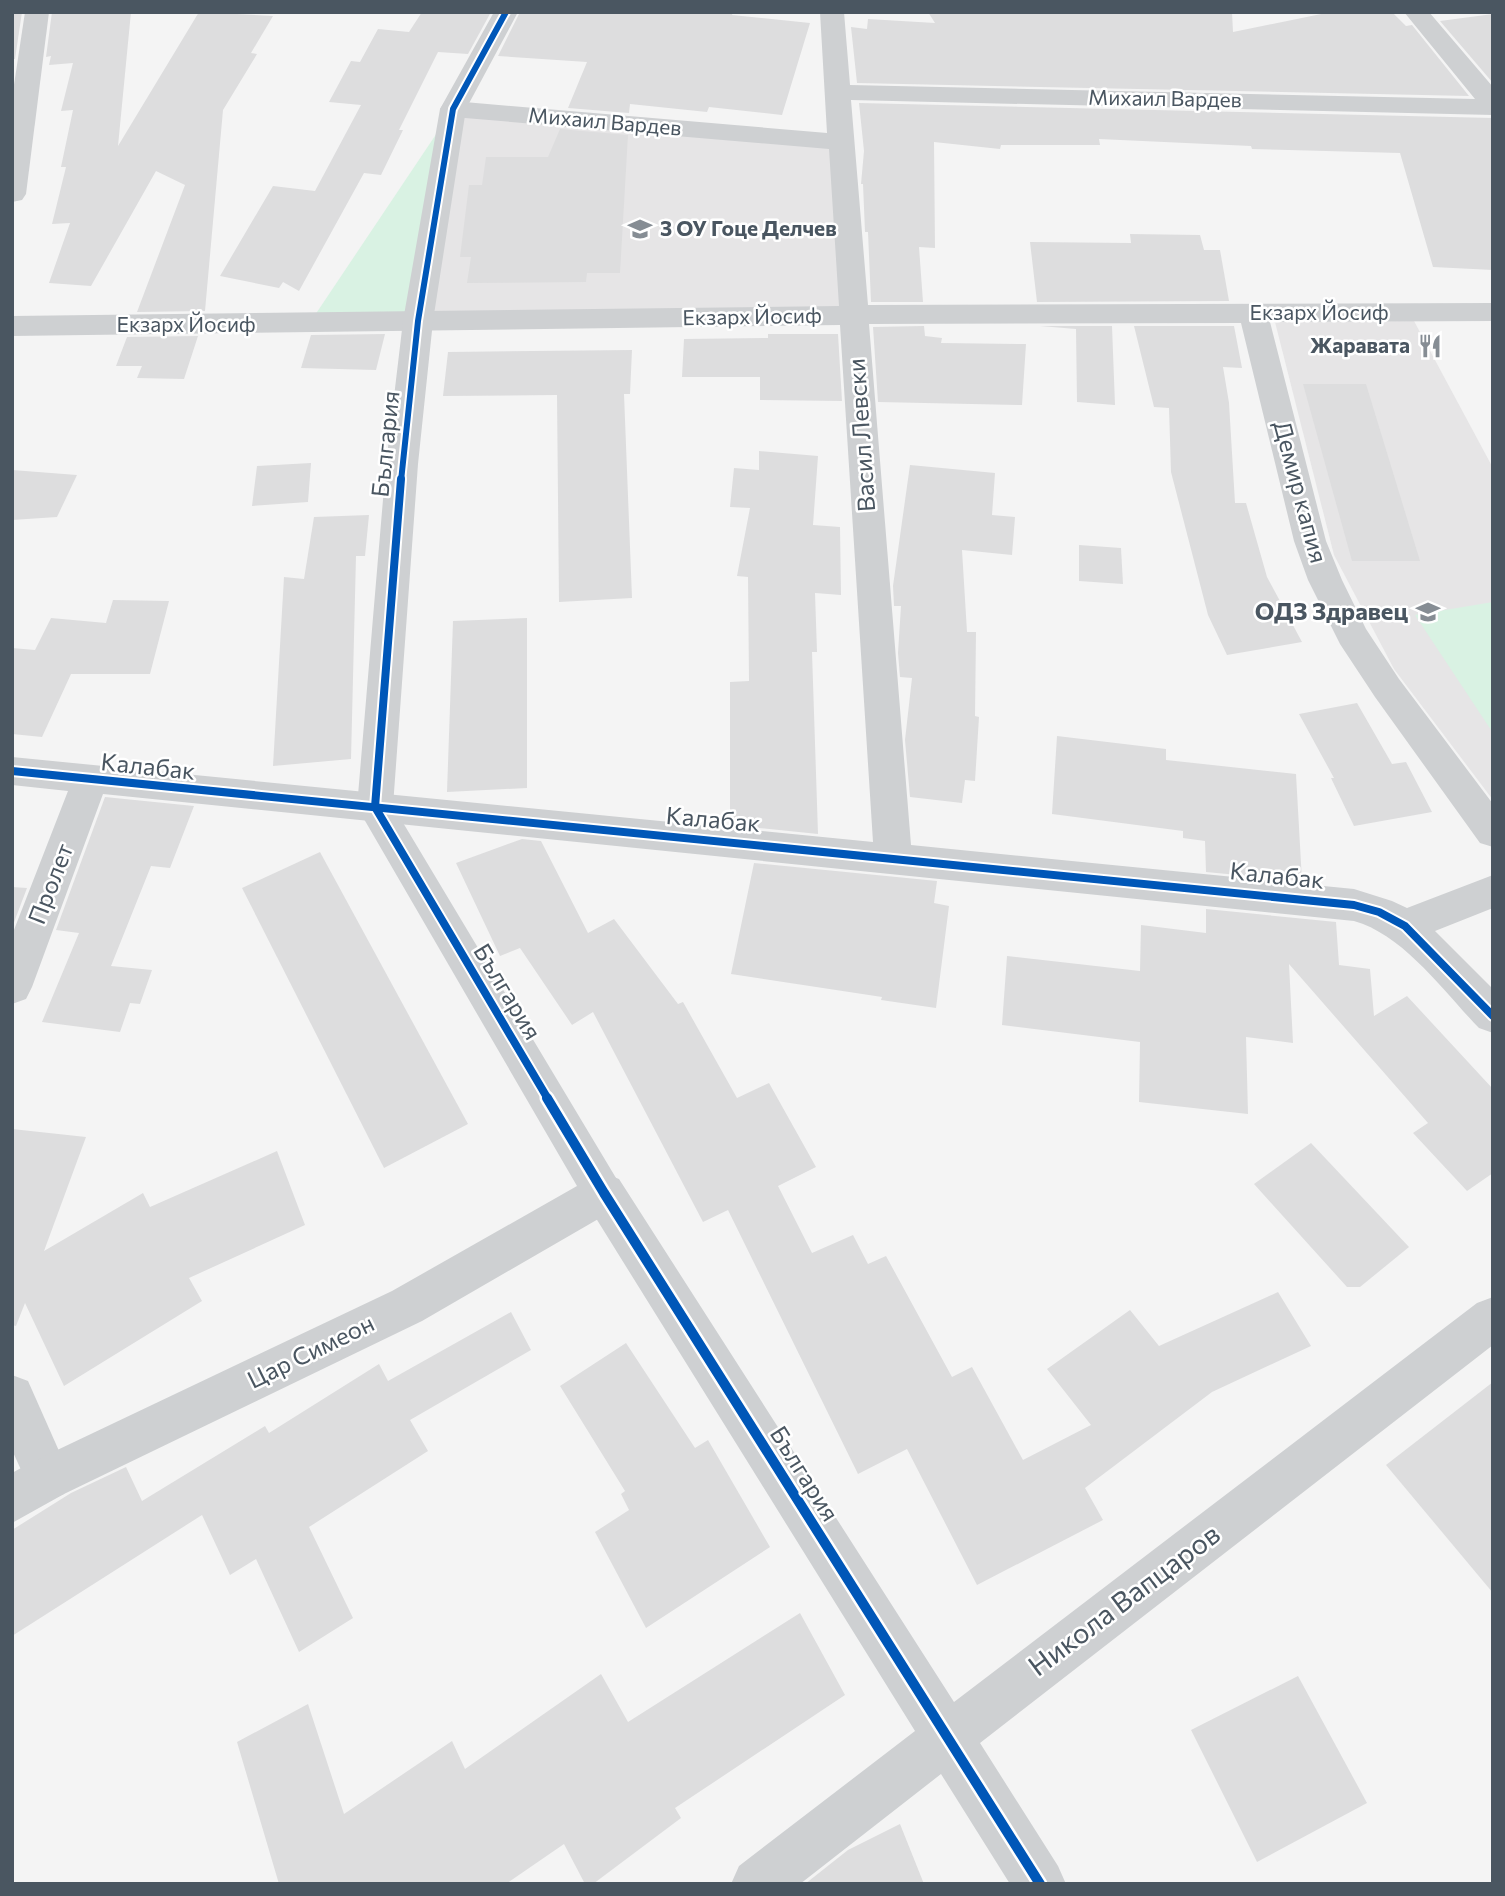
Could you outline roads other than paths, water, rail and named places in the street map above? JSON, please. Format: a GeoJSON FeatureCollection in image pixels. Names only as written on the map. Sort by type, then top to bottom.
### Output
{"type":"FeatureCollection","features":[{"type":"Feature","properties":{"kind":"street"},"geometry":{"type":"LineString","coordinates":[[12,194],[37,12]]}},
{"type":"Feature","properties":{"kind":"street","name":"България"},"geometry":{"type":"LineString","coordinates":[[506,12],[453,109],[418,321],[402,464],[376,807],[604,1194],[1040,1884]]}},
{"type":"Feature","properties":{"kind":"street","name":"Васил Левски"},"geometry":{"type":"LineString","coordinates":[[832,12],[893,857]]}},
{"type":"Feature","properties":{"kind":"street"},"geometry":{"type":"LineString","coordinates":[[1416,12],[1493,105]]}},
{"type":"Feature","properties":{"kind":"street","name":"Михаил Вардев"},"geometry":{"type":"LineString","coordinates":[[838,92],[1493,105]]}},
{"type":"Feature","properties":{"kind":"street","name":"Михаил Вардев"},"geometry":{"type":"LineString","coordinates":[[453,109],[841,142]]}},
{"type":"Feature","properties":{"kind":"street","name":"Екзарх Йосиф"},"geometry":{"type":"LineString","coordinates":[[12,326],[853,315],[1493,312]]}},
{"type":"Feature","properties":{"kind":"street","name":"Демир капия"},"geometry":{"type":"LineString","coordinates":[[1254,313],[1310,541],[1325,580],[1352,635],[1387,688],[1493,832]]}},
{"type":"Feature","properties":{"kind":"street","name":"Калабак"},"geometry":{"type":"LineString","coordinates":[[12,771],[1321,900],[1379,912],[1405,926]]}},
{"type":"Feature","properties":{"kind":"street","name":"Пролет"},"geometry":{"type":"LineString","coordinates":[[12,987],[90,780]]}},
{"type":"Feature","properties":{"kind":"street"},"geometry":{"type":"LineString","coordinates":[[1493,891],[1405,926],[1493,1017]]}},
{"type":"Feature","properties":{"kind":"street","name":"Цар Симеон"},"geometry":{"type":"LineString","coordinates":[[30,1489],[407,1306],[604,1194]]}},
{"type":"Feature","properties":{"kind":"street","name":"Никола Вапцаров"},"geometry":{"type":"LineString","coordinates":[[757,1884],[946,1736],[1493,1318]]}},
{"type":"Feature","properties":{"kind":"street"},"geometry":{"type":"LineString","coordinates":[[12,1397],[30,1489]]}},
{"type":"Feature","properties":{"kind":"place","name":"3 ОУ Гоце Делчев"},"geometry":{"type":"Point","coordinates":[640,229]}},
{"type":"Feature","properties":{"kind":"place","name":"Жаравата"},"geometry":{"type":"Point","coordinates":[1430,346]}},
{"type":"Feature","properties":{"kind":"place","name":"ОДЗ Здравец"},"geometry":{"type":"Point","coordinates":[1428,612]}}]}
